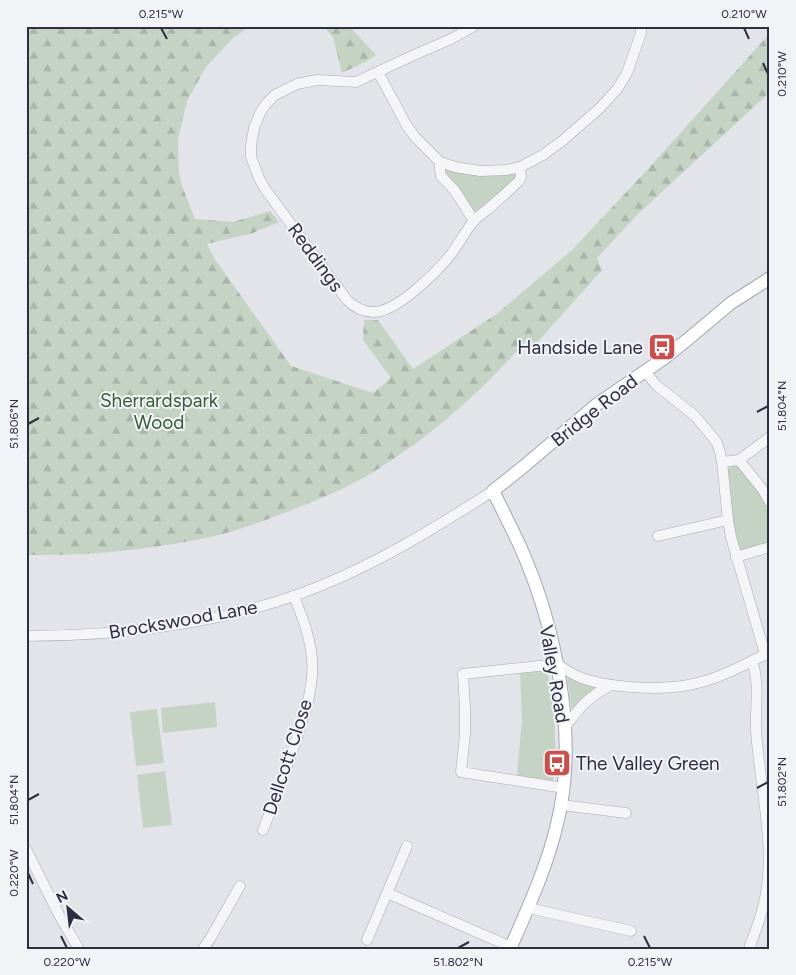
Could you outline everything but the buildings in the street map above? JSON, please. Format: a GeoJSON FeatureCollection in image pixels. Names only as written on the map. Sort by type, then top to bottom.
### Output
{"type":"FeatureCollection","features":[{"type":"Feature","properties":{"kind":"main road","name":"Bridge Road"},"geometry":{"type":"LineString","coordinates":[[493,491],[596,405],[663,359],[731,303],[770,278]]}},
{"type":"Feature","properties":{"kind":"main road","name":"Valley Road"},"geometry":{"type":"LineString","coordinates":[[493,491],[520,547],[545,617],[557,664],[565,726],[564,788],[557,824],[541,875],[511,948]]}},
{"type":"Feature","properties":{"kind":"street","name":"Reddings"},"geometry":{"type":"LineString","coordinates":[[474,26],[451,39],[356,82],[317,80],[297,84],[275,95],[260,113],[254,128],[251,145],[254,168],[265,189],[347,300],[359,308],[374,312],[392,307],[421,286],[450,255],[474,221],[519,181],[521,178],[520,167]]}},
{"type":"Feature","properties":{"kind":"street"},"geometry":{"type":"LineString","coordinates":[[378,72],[407,126],[415,137],[440,162],[455,167],[480,171],[506,170],[520,167],[543,155],[583,123],[618,88],[627,73],[641,33],[641,26]]}},
{"type":"Feature","properties":{"kind":"street"},"geometry":{"type":"LineString","coordinates":[[440,162],[441,176],[455,191],[474,221]]}},
{"type":"Feature","properties":{"kind":"street"},"geometry":{"type":"LineString","coordinates":[[564,788],[461,772],[465,734],[463,674],[557,664],[581,679],[611,686],[668,688],[687,686],[709,680],[768,653],[736,557],[728,520],[720,452],[711,435],[694,415],[656,385],[645,371]]}},
{"type":"Feature","properties":{"kind":"street"},"geometry":{"type":"LineString","coordinates":[[722,462],[739,460],[770,437]]}},
{"type":"Feature","properties":{"kind":"street"},"geometry":{"type":"LineString","coordinates":[[739,460],[770,502]]}},
{"type":"Feature","properties":{"kind":"street","name":"Brockswood Lane"},"geometry":{"type":"LineString","coordinates":[[26,636],[98,634],[160,627],[205,620],[256,608],[294,596],[346,575],[383,557],[416,539],[493,491]]}},
{"type":"Feature","properties":{"kind":"street"},"geometry":{"type":"LineString","coordinates":[[658,536],[728,520]]}},
{"type":"Feature","properties":{"kind":"street"},"geometry":{"type":"LineString","coordinates":[[736,557],[770,547]]}},
{"type":"Feature","properties":{"kind":"street","name":"Dellcott Close"},"geometry":{"type":"LineString","coordinates":[[263,830],[302,722],[311,678],[312,660],[310,644],[294,596]]}},
{"type":"Feature","properties":{"kind":"street"},"geometry":{"type":"LineString","coordinates":[[749,949],[766,896],[768,872],[768,842],[756,730],[757,680],[752,661]]}},
{"type":"Feature","properties":{"kind":"street"},"geometry":{"type":"LineString","coordinates":[[565,726],[581,705],[589,698],[611,686]]}},
{"type":"Feature","properties":{"kind":"street"},"geometry":{"type":"LineString","coordinates":[[561,805],[626,813]]}},
{"type":"Feature","properties":{"kind":"street"},"geometry":{"type":"LineString","coordinates":[[367,940],[407,846]]}},
{"type":"Feature","properties":{"kind":"street"},"geometry":{"type":"LineString","coordinates":[[26,848],[59,915],[79,949]]}},
{"type":"Feature","properties":{"kind":"street"},"geometry":{"type":"LineString","coordinates":[[204,949],[240,886]]}},
{"type":"Feature","properties":{"kind":"street"},"geometry":{"type":"LineString","coordinates":[[387,893],[511,948]]}},
{"type":"Feature","properties":{"kind":"street"},"geometry":{"type":"LineString","coordinates":[[528,908],[631,931]]}},
{"type":"Feature","properties":{"kind":"green space","name":"Sherrardspark Wood"},"geometry":{"type":"Polygon","coordinates":[[[26,26],[250,26],[232,39],[206,67],[187,101],[178,139],[179,173],[182,186],[195,219],[233,222],[270,211],[279,222],[253,233],[207,244],[214,258],[291,366],[373,393],[391,378],[363,340],[364,320],[378,320],[413,369],[498,313],[572,250],[648,169],[770,33],[770,92],[637,215],[597,258],[602,270],[534,346],[529,337],[495,374],[458,409],[378,469],[349,485],[307,504],[254,524],[210,537],[119,551],[26,555],[26,26]]]}},
{"type":"Feature","properties":{"kind":"green space"},"geometry":{"type":"Polygon","coordinates":[[[323,26],[349,26],[376,55],[342,73],[333,37],[323,26]]]}},
{"type":"Feature","properties":{"kind":"green space"},"geometry":{"type":"Polygon","coordinates":[[[448,169],[515,172],[518,177],[479,211],[473,211],[446,174],[445,171],[448,169]]]}},
{"type":"Feature","properties":{"kind":"green space"},"geometry":{"type":"Polygon","coordinates":[[[737,465],[761,492],[770,509],[770,545],[741,551],[736,543],[726,472],[730,467],[737,465]]]}},
{"type":"Feature","properties":{"kind":"green space"},"geometry":{"type":"Polygon","coordinates":[[[547,668],[555,739],[553,783],[517,776],[522,719],[520,673],[547,668]]]}},
{"type":"Feature","properties":{"kind":"green space"},"geometry":{"type":"Polygon","coordinates":[[[567,677],[595,687],[595,690],[584,697],[572,710],[567,677]]]}},
{"type":"Feature","properties":{"kind":"green space"},"geometry":{"type":"Polygon","coordinates":[[[215,702],[217,727],[163,733],[161,708],[215,702]]]}},
{"type":"Feature","properties":{"kind":"green space"},"geometry":{"type":"Polygon","coordinates":[[[157,709],[164,763],[136,766],[130,712],[157,709]]]}},
{"type":"Feature","properties":{"kind":"green space"},"geometry":{"type":"Polygon","coordinates":[[[165,771],[172,825],[143,828],[137,775],[165,771]]]}},
{"type":"Feature","properties":{"kind":"place","name":"Handside Lane"},"geometry":{"type":"Point","coordinates":[662,347]}},
{"type":"Feature","properties":{"kind":"place","name":"The Valley Green"},"geometry":{"type":"Point","coordinates":[557,763]}}]}
